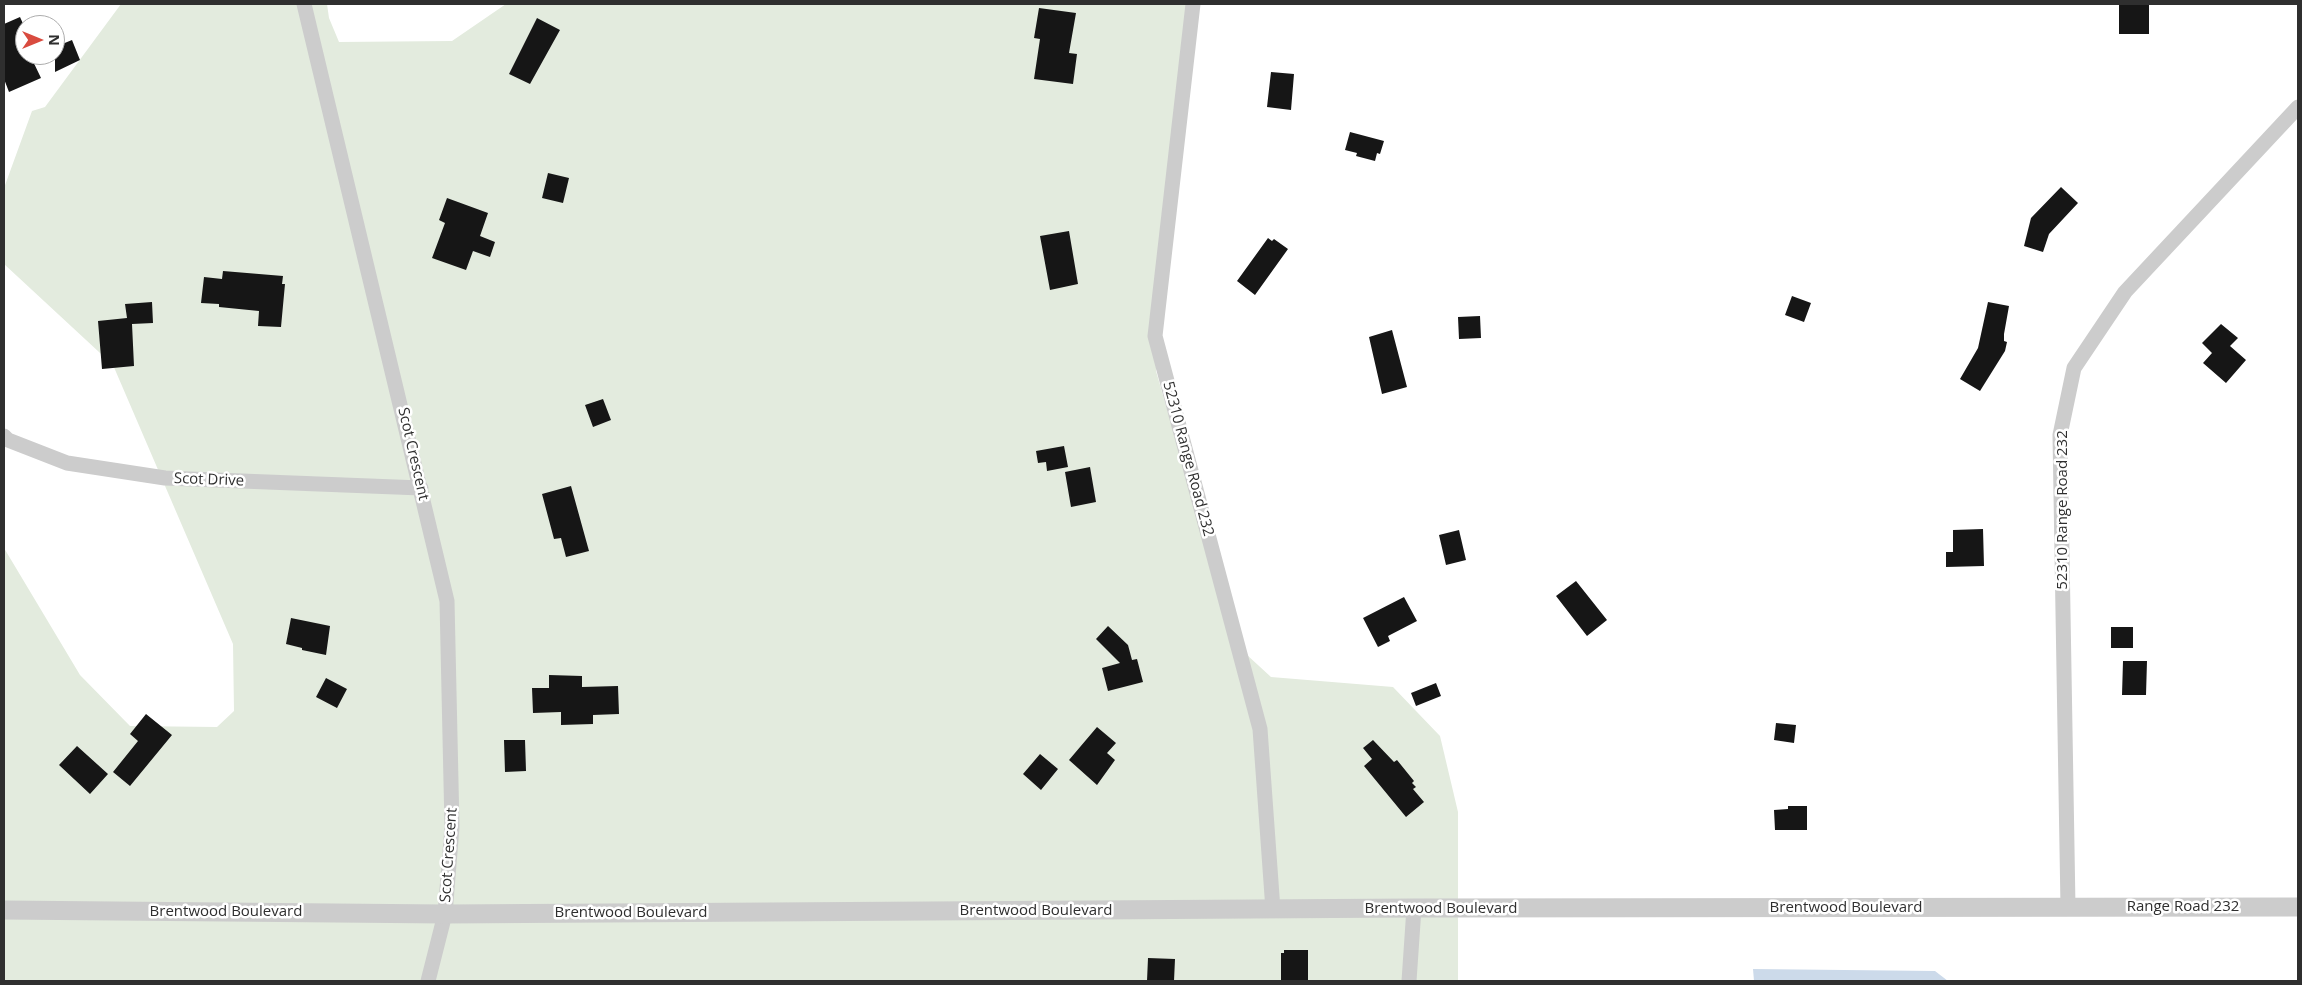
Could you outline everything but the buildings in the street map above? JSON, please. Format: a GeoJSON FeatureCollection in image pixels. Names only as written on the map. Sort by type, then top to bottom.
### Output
{"type":"FeatureCollection","features":[{"type":"Feature","properties":{"kind":"street","name":"Scot Crescent"},"geometry":{"type":"LineString","coordinates":[[304,4],[447,602],[452,827],[445,914],[428,981]]}},
{"type":"Feature","properties":{"kind":"street","name":"52310 Range Road 232"},"geometry":{"type":"LineString","coordinates":[[1193,4],[1155,336],[1260,729],[1273,910]]}},
{"type":"Feature","properties":{"kind":"street","name":"52310 Range Road 232"},"geometry":{"type":"LineString","coordinates":[[2068,907],[2060,435],[2074,368],[2125,292],[2298,107]]}},
{"type":"Feature","properties":{"kind":"street","name":"Scot Drive"},"geometry":{"type":"LineString","coordinates":[[4,436],[8,440],[67,463],[165,478],[421,488]]}},
{"type":"Feature","properties":{"kind":"street","name":"Brentwood Boulevard"},"geometry":{"type":"LineString","coordinates":[[4,910],[445,914],[1414,908],[2068,907]]}},
{"type":"Feature","properties":{"kind":"street","name":"Range Road 232"},"geometry":{"type":"LineString","coordinates":[[2068,907],[2298,907]]}},
{"type":"Feature","properties":{"kind":"street"},"geometry":{"type":"LineString","coordinates":[[1409,981],[1414,908]]}},
{"type":"Feature","properties":{"kind":"shaded area"},"geometry":{"type":"Polygon","coordinates":[[[121,4],[327,4],[329,18],[339,42],[452,41],[506,4],[1192,4],[1156,371],[1234,643],[1271,677],[1393,687],[1440,736],[1458,812],[1458,981],[4,981],[4,548],[80,675],[130,726],[217,727],[234,711],[233,644],[113,365],[4,264],[4,188],[32,111],[45,107],[121,4]]]}},
{"type":"Feature","properties":{"kind":"water"},"geometry":{"type":"Polygon","coordinates":[[[1753,969],[1935,971],[1948,981],[1754,981],[1753,969]]]}}]}
